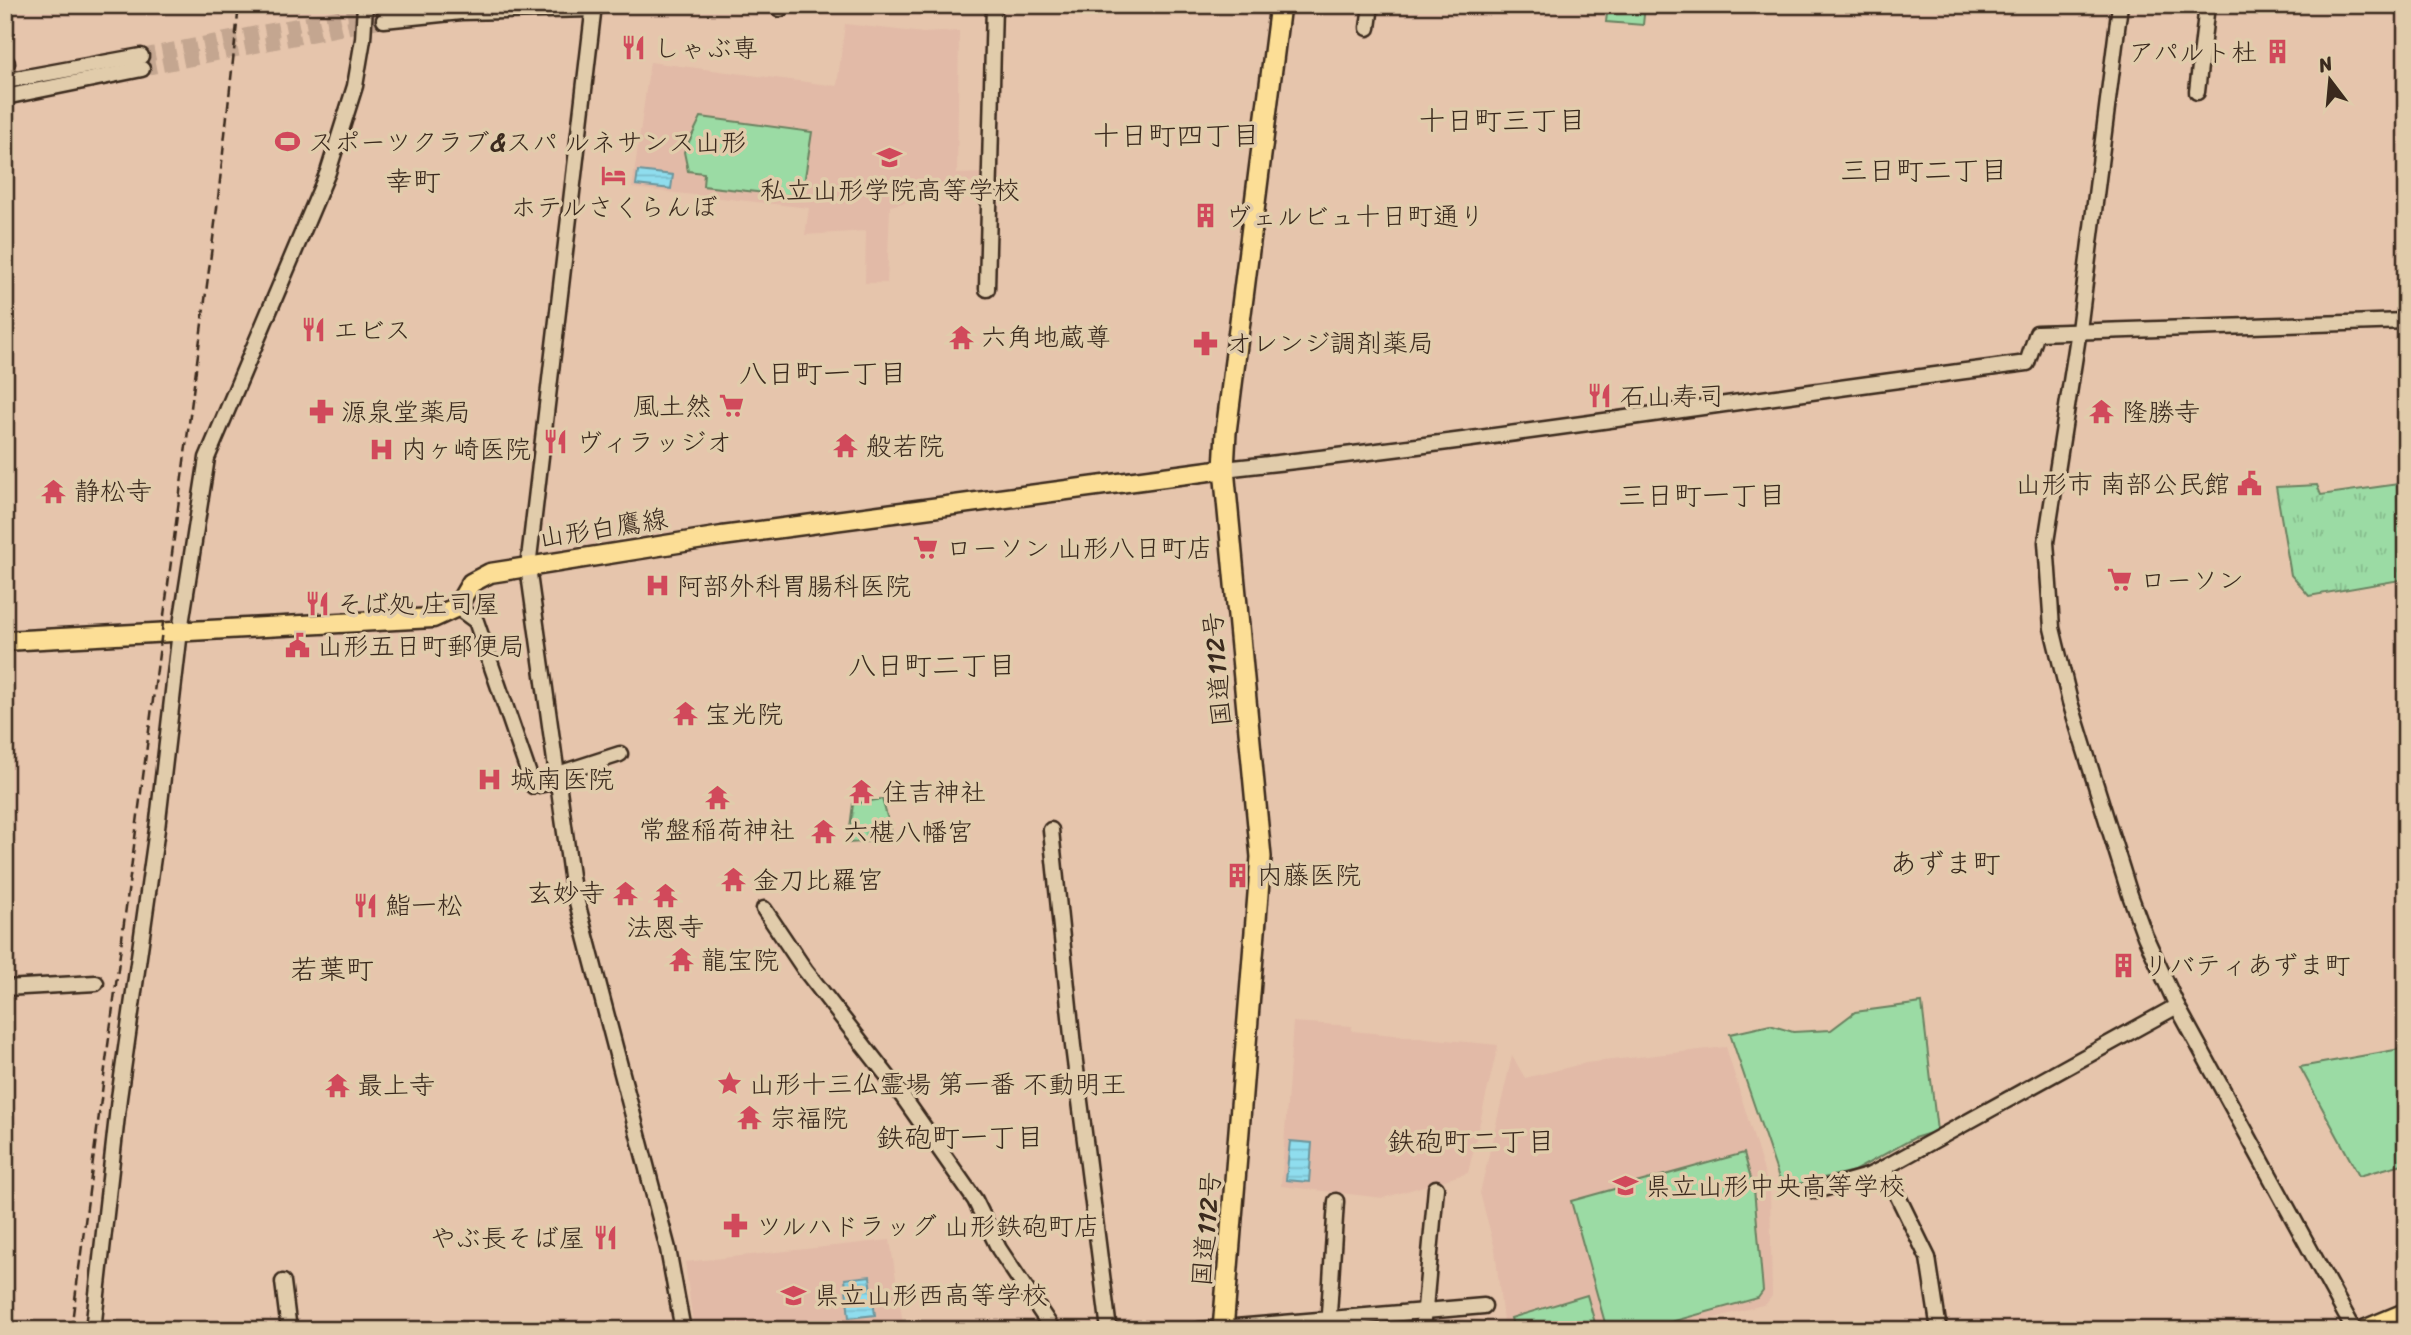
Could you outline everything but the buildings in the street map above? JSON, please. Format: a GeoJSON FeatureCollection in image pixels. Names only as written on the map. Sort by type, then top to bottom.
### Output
{"type":"FeatureCollection","features":[{"type":"Feature","properties":{"kind":"highway","name":"国道112号"},"geometry":{"type":"LineString","coordinates":[[1223,1328],[1261,856],[1224,469],[1226,432],[1280,5]]}},
{"type":"Feature","properties":{"kind":"highway"},"geometry":{"type":"LineString","coordinates":[[2365,1330],[2406,1313]]}},
{"type":"Feature","properties":{"kind":"highway"},"geometry":{"type":"LineString","coordinates":[[2388,1330],[2406,1322]]}},
{"type":"Feature","properties":{"kind":"main road","name":"山形白鷹線"},"geometry":{"type":"LineString","coordinates":[[457,607],[477,578],[490,573],[722,536],[1224,469]]}},
{"type":"Feature","properties":{"kind":"main road"},"geometry":{"type":"LineString","coordinates":[[5,640],[406,620],[433,618],[457,607]]}},
{"type":"Feature","properties":{"kind":"street"},"geometry":{"type":"LineString","coordinates":[[93,1330],[119,1098],[158,829],[180,631],[207,457],[328,172],[355,86],[363,39],[365,5]]}},
{"type":"Feature","properties":{"kind":"street"},"geometry":{"type":"LineString","coordinates":[[403,5],[384,14],[594,7],[528,567],[572,884],[668,1249],[683,1330]]}},
{"type":"Feature","properties":{"kind":"street"},"geometry":{"type":"LineString","coordinates":[[987,289],[994,5]]}},
{"type":"Feature","properties":{"kind":"street"},"geometry":{"type":"LineString","coordinates":[[1368,28],[1371,5]]}},
{"type":"Feature","properties":{"kind":"street"},"geometry":{"type":"LineString","coordinates":[[2120,5],[2079,330],[2046,542],[2052,628],[2070,702],[2130,895],[2177,1006],[2354,1330]]}},
{"type":"Feature","properties":{"kind":"street"},"geometry":{"type":"LineString","coordinates":[[2197,92],[2207,5]]}},
{"type":"Feature","properties":{"kind":"street"},"geometry":{"type":"LineString","coordinates":[[5,97],[142,62],[6,74]]}},
{"type":"Feature","properties":{"kind":"street"},"geometry":{"type":"LineString","coordinates":[[1224,469],[1350,455],[1924,374],[2027,363],[2037,333],[2406,321]]}},
{"type":"Feature","properties":{"kind":"street"},"geometry":{"type":"LineString","coordinates":[[457,607],[476,621],[533,786],[620,754]]}},
{"type":"Feature","properties":{"kind":"street"},"geometry":{"type":"LineString","coordinates":[[1051,830],[1073,1046],[1109,1330]]}},
{"type":"Feature","properties":{"kind":"street"},"geometry":{"type":"LineString","coordinates":[[764,909],[805,970],[896,1087],[975,1200],[999,1249],[1054,1330]]}},
{"type":"Feature","properties":{"kind":"street"},"geometry":{"type":"LineString","coordinates":[[5,988],[96,983]]}},
{"type":"Feature","properties":{"kind":"street"},"geometry":{"type":"LineString","coordinates":[[1815,1191],[1868,1177],[2177,1006]]}},
{"type":"Feature","properties":{"kind":"street"},"geometry":{"type":"LineString","coordinates":[[1884,1168],[1928,1258],[1939,1330]]}},
{"type":"Feature","properties":{"kind":"street"},"geometry":{"type":"LineString","coordinates":[[1423,1330],[1436,1188]]}},
{"type":"Feature","properties":{"kind":"street"},"geometry":{"type":"LineString","coordinates":[[1329,1324],[1336,1201]]}},
{"type":"Feature","properties":{"kind":"street"},"geometry":{"type":"LineString","coordinates":[[283,1282],[289,1330]]}},
{"type":"Feature","properties":{"kind":"street"},"geometry":{"type":"LineString","coordinates":[[1199,1330],[1329,1324],[1484,1306]]}},
{"type":"Feature","properties":{"kind":"shaded area"},"geometry":{"type":"Polygon","coordinates":[[[845,24],[924,33],[959,31],[957,174],[983,173],[983,181],[936,185],[934,196],[890,206],[887,283],[865,283],[866,231],[805,235],[809,208],[632,188],[650,62],[837,86],[845,24]]]}},
{"type":"Feature","properties":{"kind":"shaded area"},"geometry":{"type":"Polygon","coordinates":[[[1293,1022],[1352,1026],[1352,1031],[1498,1045],[1468,1173],[1383,1198],[1281,1186],[1293,1022]]]}},
{"type":"Feature","properties":{"kind":"shaded area","name":"県立山形中央高等学校"},"geometry":{"type":"Polygon","coordinates":[[[1726,1047],[1770,1191],[1772,1296],[1766,1304],[1685,1326],[1682,1330],[1504,1330],[1495,1249],[1480,1193],[1512,1056],[1525,1078],[1586,1063],[1726,1047]]]}},
{"type":"Feature","properties":{"kind":"shaded area","name":"県立山形西高等学校"},"geometry":{"type":"Polygon","coordinates":[[[890,1240],[904,1330],[694,1330],[685,1262],[890,1240]]]}},
{"type":"Feature","properties":{"kind":"green space"},"geometry":{"type":"Polygon","coordinates":[[[1608,5],[1645,5],[1643,25],[1606,22],[1608,5]]]}},
{"type":"Feature","properties":{"kind":"green space"},"geometry":{"type":"Polygon","coordinates":[[[701,117],[812,132],[802,197],[703,186],[704,173],[688,171],[684,152],[701,117]]]}},
{"type":"Feature","properties":{"kind":"green space"},"geometry":{"type":"Polygon","coordinates":[[[2406,483],[2406,579],[2309,596],[2291,575],[2276,487],[2317,485],[2321,495],[2406,483]]]}},
{"type":"Feature","properties":{"kind":"green space"},"geometry":{"type":"Polygon","coordinates":[[[882,799],[894,840],[848,843],[853,804],[882,799]]]}},
{"type":"Feature","properties":{"kind":"green space"},"geometry":{"type":"Polygon","coordinates":[[[1922,1003],[1937,1131],[1914,1138],[1854,1171],[1789,1186],[1779,1178],[1730,1034],[1770,1025],[1793,1032],[1831,1030],[1855,1012],[1922,1003]]]}},
{"type":"Feature","properties":{"kind":"green space"},"geometry":{"type":"Polygon","coordinates":[[[2406,1048],[2406,1163],[2359,1176],[2300,1067],[2406,1048]]]}},
{"type":"Feature","properties":{"kind":"green space"},"geometry":{"type":"Polygon","coordinates":[[[1744,1153],[1754,1189],[1763,1291],[1758,1298],[1642,1330],[1607,1330],[1571,1201],[1744,1153]]]}},
{"type":"Feature","properties":{"kind":"green space"},"geometry":{"type":"Polygon","coordinates":[[[1587,1295],[1597,1330],[1514,1330],[1511,1318],[1587,1295]]]}},
{"type":"Feature","properties":{"kind":"water"},"geometry":{"type":"Polygon","coordinates":[[[638,171],[673,175],[671,189],[636,185],[638,171]]]}},
{"type":"Feature","properties":{"kind":"water"},"geometry":{"type":"Polygon","coordinates":[[[1290,1141],[1312,1143],[1309,1182],[1286,1180],[1290,1141]]]}},
{"type":"Feature","properties":{"kind":"water"},"geometry":{"type":"Polygon","coordinates":[[[870,1276],[875,1315],[849,1318],[845,1279],[870,1276]]]}},
{"type":"Feature","properties":{"kind":"tunnel"},"geometry":{"type":"LineString","coordinates":[[141,56],[383,8]]}},
{"type":"Feature","properties":{"kind":"tunnel"},"geometry":{"type":"LineString","coordinates":[[142,69],[384,20]]}},
{"type":"Feature","properties":{"kind":"railway"},"geometry":{"type":"LineString","coordinates":[[71,1330],[217,208],[239,5]]}},
{"type":"Feature","properties":{"kind":"place","name":"しゃぶ専"},"geometry":{"type":"Point","coordinates":[634,48]}},
{"type":"Feature","properties":{"kind":"place","name":"アパルト杜"},"geometry":{"type":"Point","coordinates":[2277,52]}},
{"type":"Feature","properties":{"kind":"place","name":"スポーツクラブ&スパ ルネサンス山形"},"geometry":{"type":"Point","coordinates":[288,142]}},
{"type":"Feature","properties":{"kind":"place","name":"私立山形学院高等学校"},"geometry":{"type":"Point","coordinates":[890,158]}},
{"type":"Feature","properties":{"kind":"place","name":"ホテルさくらんぼ"},"geometry":{"type":"Point","coordinates":[614,175]}},
{"type":"Feature","properties":{"kind":"place","name":"ヴェルビュ十日町通り"},"geometry":{"type":"Point","coordinates":[1205,216]}},
{"type":"Feature","properties":{"kind":"place","name":"エビス"},"geometry":{"type":"Point","coordinates":[313,330]}},
{"type":"Feature","properties":{"kind":"place","name":"六角地蔵尊"},"geometry":{"type":"Point","coordinates":[961,337]}},
{"type":"Feature","properties":{"kind":"place","name":"オレンジ調剤薬局"},"geometry":{"type":"Point","coordinates":[1206,343]}},
{"type":"Feature","properties":{"kind":"place","name":"石山寿司"},"geometry":{"type":"Point","coordinates":[1600,396]}},
{"type":"Feature","properties":{"kind":"place","name":"風土然"},"geometry":{"type":"Point","coordinates":[731,406]}},
{"type":"Feature","properties":{"kind":"place","name":"源泉堂薬局"},"geometry":{"type":"Point","coordinates":[321,412]}},
{"type":"Feature","properties":{"kind":"place","name":"隆勝寺"},"geometry":{"type":"Point","coordinates":[2102,412]}},
{"type":"Feature","properties":{"kind":"place","name":"ヴィラッジオ"},"geometry":{"type":"Point","coordinates":[556,442]}},
{"type":"Feature","properties":{"kind":"place","name":"般若院"},"geometry":{"type":"Point","coordinates":[846,446]}},
{"type":"Feature","properties":{"kind":"place","name":"内ヶ崎医院"},"geometry":{"type":"Point","coordinates":[381,449]}},
{"type":"Feature","properties":{"kind":"place","name":"山形市 南部公民館"},"geometry":{"type":"Point","coordinates":[2250,484]}},
{"type":"Feature","properties":{"kind":"place","name":"静松寺"},"geometry":{"type":"Point","coordinates":[54,491]}},
{"type":"Feature","properties":{"kind":"place","name":"ローソン 山形八日町店"},"geometry":{"type":"Point","coordinates":[926,548]}},
{"type":"Feature","properties":{"kind":"place","name":"ローソン"},"geometry":{"type":"Point","coordinates":[2120,580]}},
{"type":"Feature","properties":{"kind":"place","name":"阿部外科胃腸科医院"},"geometry":{"type":"Point","coordinates":[657,586]}},
{"type":"Feature","properties":{"kind":"place","name":"そば処 庄司屋"},"geometry":{"type":"Point","coordinates":[317,604]}},
{"type":"Feature","properties":{"kind":"place","name":"山形五日町郵便局"},"geometry":{"type":"Point","coordinates":[297,646]}},
{"type":"Feature","properties":{"kind":"place","name":"宝光院"},"geometry":{"type":"Point","coordinates":[685,714]}},
{"type":"Feature","properties":{"kind":"place","name":"城南医院"},"geometry":{"type":"Point","coordinates":[490,779]}},
{"type":"Feature","properties":{"kind":"place","name":"住吉神社"},"geometry":{"type":"Point","coordinates":[862,792]}},
{"type":"Feature","properties":{"kind":"place","name":"常盤稲荷神社"},"geometry":{"type":"Point","coordinates":[717,798]}},
{"type":"Feature","properties":{"kind":"place","name":"六椹八幡宮"},"geometry":{"type":"Point","coordinates":[823,832]}},
{"type":"Feature","properties":{"kind":"place","name":"内藤医院"},"geometry":{"type":"Point","coordinates":[1237,875]}},
{"type":"Feature","properties":{"kind":"place","name":"金刀比羅宮"},"geometry":{"type":"Point","coordinates":[733,880]}},
{"type":"Feature","properties":{"kind":"place","name":"玄妙寺"},"geometry":{"type":"Point","coordinates":[625,893]}},
{"type":"Feature","properties":{"kind":"place","name":"法恩寺"},"geometry":{"type":"Point","coordinates":[665,895]}},
{"type":"Feature","properties":{"kind":"place","name":"鮨一松"},"geometry":{"type":"Point","coordinates":[365,905]}},
{"type":"Feature","properties":{"kind":"place","name":"龍宝院"},"geometry":{"type":"Point","coordinates":[681,960]}},
{"type":"Feature","properties":{"kind":"place","name":"リバティあずま町"},"geometry":{"type":"Point","coordinates":[2123,965]}},
{"type":"Feature","properties":{"kind":"place","name":"山形十三仏霊場 第一番 不動明王"},"geometry":{"type":"Point","coordinates":[729,1084]}},
{"type":"Feature","properties":{"kind":"place","name":"最上寺"},"geometry":{"type":"Point","coordinates":[337,1085]}},
{"type":"Feature","properties":{"kind":"place","name":"宗福院"},"geometry":{"type":"Point","coordinates":[750,1118]}},
{"type":"Feature","properties":{"kind":"place","name":"県立山形中央高等学校"},"geometry":{"type":"Point","coordinates":[1625,1186]}},
{"type":"Feature","properties":{"kind":"place","name":"ツルハドラッグ 山形鉄砲町店"},"geometry":{"type":"Point","coordinates":[736,1226]}},
{"type":"Feature","properties":{"kind":"place","name":"やぶ長そば屋"},"geometry":{"type":"Point","coordinates":[605,1238]}},
{"type":"Feature","properties":{"kind":"place","name":"県立山形西高等学校"},"geometry":{"type":"Point","coordinates":[794,1295]}},
{"type":"Feature","properties":{"kind":"district","name":"十日町三丁目"},"geometry":{"type":"Point","coordinates":[1502,120]}},
{"type":"Feature","properties":{"kind":"district","name":"十日町四丁目"},"geometry":{"type":"Point","coordinates":[1176,135]}},
{"type":"Feature","properties":{"kind":"district","name":"三日町二丁目"},"geometry":{"type":"Point","coordinates":[1924,170]}},
{"type":"Feature","properties":{"kind":"district","name":"幸町"},"geometry":{"type":"Point","coordinates":[413,181]}},
{"type":"Feature","properties":{"kind":"district","name":"八日町一丁目"},"geometry":{"type":"Point","coordinates":[823,373]}},
{"type":"Feature","properties":{"kind":"district","name":"三日町一丁目"},"geometry":{"type":"Point","coordinates":[1702,495]}},
{"type":"Feature","properties":{"kind":"district","name":"八日町二丁目"},"geometry":{"type":"Point","coordinates":[932,665]}},
{"type":"Feature","properties":{"kind":"district","name":"あずま町"},"geometry":{"type":"Point","coordinates":[1945,863]}},
{"type":"Feature","properties":{"kind":"district","name":"若葉町"},"geometry":{"type":"Point","coordinates":[332,969]}},
{"type":"Feature","properties":{"kind":"district","name":"鉄砲町一丁目"},"geometry":{"type":"Point","coordinates":[960,1137]}},
{"type":"Feature","properties":{"kind":"district","name":"鉄砲町二丁目"},"geometry":{"type":"Point","coordinates":[1471,1141]}}]}
